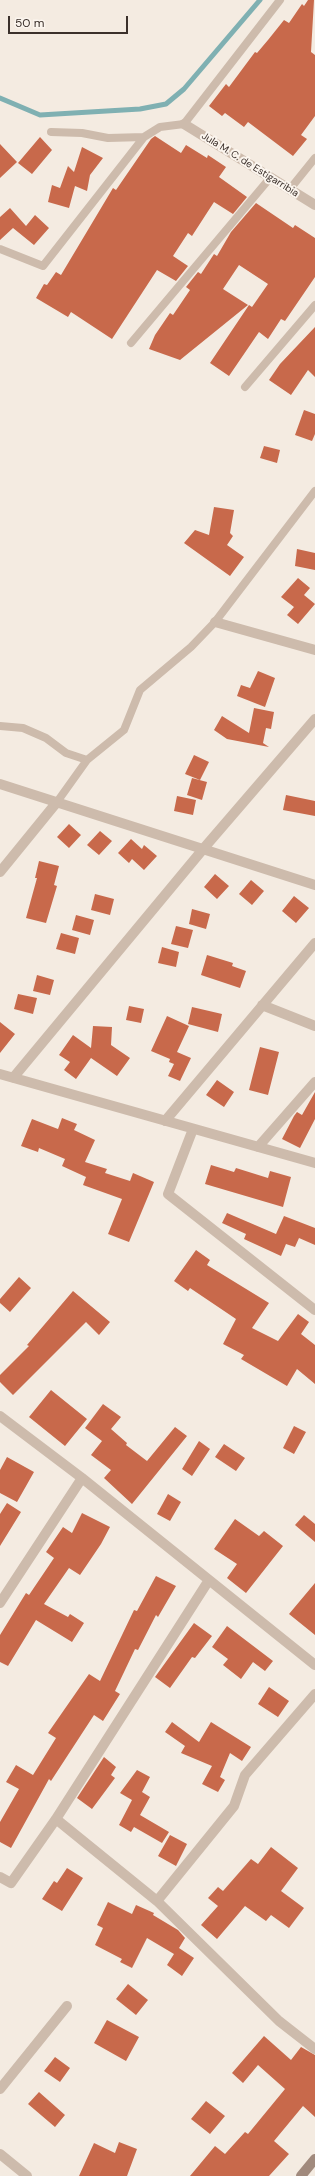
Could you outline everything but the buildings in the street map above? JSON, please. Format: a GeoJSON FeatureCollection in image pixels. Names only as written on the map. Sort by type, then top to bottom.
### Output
{"type":"FeatureCollection","features":[{"type":"Feature","properties":{"kind":"main road"},"geometry":{"type":"LineString","coordinates":[[301,2176],[315,2159]]}},
{"type":"Feature","properties":{"kind":"street","name":"Jula M. C. de Estigarribia"},"geometry":{"type":"LineString","coordinates":[[184,124],[315,205]]}},
{"type":"Feature","properties":{"kind":"street"},"geometry":{"type":"LineString","coordinates":[[215,622],[315,650]]}},
{"type":"Feature","properties":{"kind":"street"},"geometry":{"type":"LineString","coordinates":[[13,1078],[204,848],[315,719]]}},
{"type":"Feature","properties":{"kind":"street"},"geometry":{"type":"LineString","coordinates":[[0,784],[204,848],[315,885]]}},
{"type":"Feature","properties":{"kind":"street"},"geometry":{"type":"LineString","coordinates":[[0,872],[57,802]]}},
{"type":"Feature","properties":{"kind":"street"},"geometry":{"type":"LineString","coordinates":[[165,1121],[315,943]]}},
{"type":"Feature","properties":{"kind":"street"},"geometry":{"type":"LineString","coordinates":[[262,1005],[315,1026]]}},
{"type":"Feature","properties":{"kind":"street"},"geometry":{"type":"LineString","coordinates":[[0,1074],[315,1163]]}},
{"type":"Feature","properties":{"kind":"street"},"geometry":{"type":"LineString","coordinates":[[258,1147],[315,1082]]}},
{"type":"Feature","properties":{"kind":"street"},"geometry":{"type":"LineString","coordinates":[[193,1129],[168,1194],[315,1310]]}},
{"type":"Feature","properties":{"kind":"street"},"geometry":{"type":"LineString","coordinates":[[0,1416],[82,1478],[315,1665]]}},
{"type":"Feature","properties":{"kind":"street"},"geometry":{"type":"LineString","coordinates":[[0,1603],[82,1478]]}},
{"type":"Feature","properties":{"kind":"street"},"geometry":{"type":"LineString","coordinates":[[0,1877],[11,1883],[56,1819],[209,1580]]}},
{"type":"Feature","properties":{"kind":"street"},"geometry":{"type":"LineString","coordinates":[[157,1901],[234,1806],[245,1775],[315,1694]]}},
{"type":"Feature","properties":{"kind":"street"},"geometry":{"type":"LineString","coordinates":[[56,1819],[157,1901],[279,2021],[315,2049]]}},
{"type":"Feature","properties":{"kind":"street"},"geometry":{"type":"LineString","coordinates":[[0,2089],[67,2006]]}},
{"type":"Feature","properties":{"kind":"street"},"geometry":{"type":"LineString","coordinates":[[0,2154],[27,2176]]}},
{"type":"Feature","properties":{"kind":"lane"},"geometry":{"type":"LineString","coordinates":[[0,249],[43,266],[144,137],[160,128],[184,124],[280,0]]}},
{"type":"Feature","properties":{"kind":"lane"},"geometry":{"type":"LineString","coordinates":[[51,132],[82,133],[108,138],[144,137]]}},
{"type":"Feature","properties":{"kind":"lane"},"geometry":{"type":"LineString","coordinates":[[290,190],[315,158]]}},
{"type":"Feature","properties":{"kind":"lane"},"geometry":{"type":"LineString","coordinates":[[131,343],[270,178]]}},
{"type":"Feature","properties":{"kind":"lane"},"geometry":{"type":"LineString","coordinates":[[245,387],[315,305]]}},
{"type":"Feature","properties":{"kind":"lane"},"geometry":{"type":"LineString","coordinates":[[57,802],[87,760],[124,730],[140,690],[191,647],[215,622],[315,491]]}},
{"type":"Feature","properties":{"kind":"lane"},"geometry":{"type":"LineString","coordinates":[[0,726],[23,728],[46,738],[66,753],[87,760]]}},
{"type":"Feature","properties":{"kind":"waterway"},"geometry":{"type":"LineString","coordinates":[[0,98],[40,115],[140,109],[166,104],[184,89],[260,0]]}}]}
